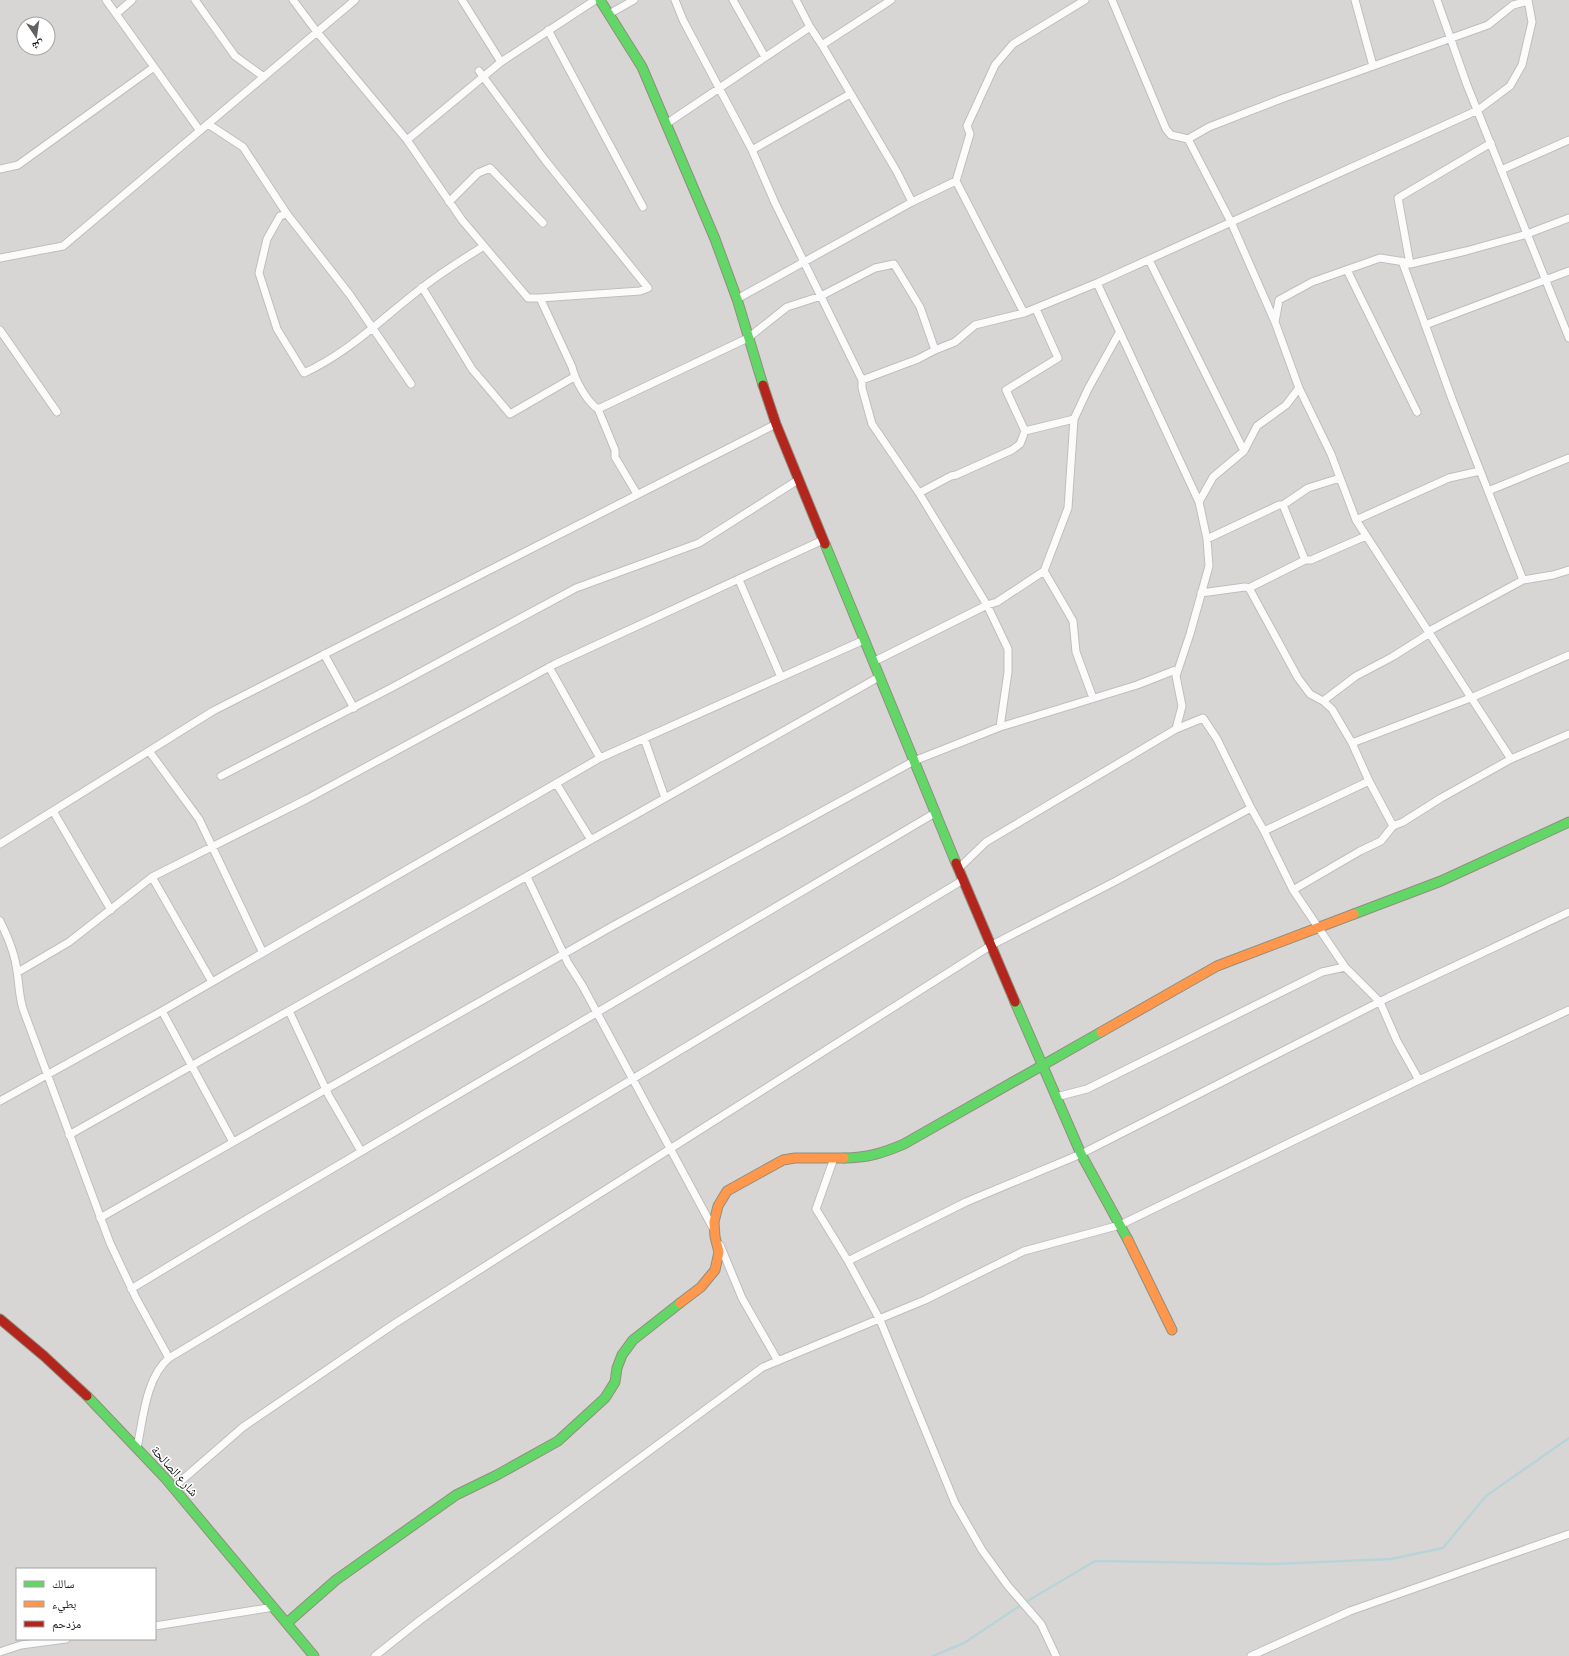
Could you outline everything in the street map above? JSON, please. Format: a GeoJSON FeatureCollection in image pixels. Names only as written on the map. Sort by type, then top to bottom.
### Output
{"type":"FeatureCollection","features":[{"type":"Feature","properties":{"kind":"street"},"geometry":{"type":"LineString","coordinates":[[106,0],[200,131]]}},
{"type":"Feature","properties":{"kind":"street"},"geometry":{"type":"LineString","coordinates":[[116,14],[132,0]]}},
{"type":"Feature","properties":{"kind":"street"},"geometry":{"type":"LineString","coordinates":[[195,0],[235,56],[264,77]]}},
{"type":"Feature","properties":{"kind":"street"},"geometry":{"type":"LineString","coordinates":[[293,0],[316,32],[407,140],[462,220],[528,298],[633,291],[648,288],[545,160],[481,74]]}},
{"type":"Feature","properties":{"kind":"street"},"geometry":{"type":"LineString","coordinates":[[0,258],[63,246],[355,0]]}},
{"type":"Feature","properties":{"kind":"street"},"geometry":{"type":"LineString","coordinates":[[462,0],[501,62]]}},
{"type":"Feature","properties":{"kind":"street"},"geometry":{"type":"LineString","coordinates":[[407,140],[481,74],[595,0]]}},
{"type":"Feature","properties":{"kind":"street"},"geometry":{"type":"LineString","coordinates":[[600,0],[642,67],[716,240],[737,299],[776,424],[990,946],[1082,1154],[1120,1225],[1172,1330]]}},
{"type":"Feature","properties":{"kind":"street"},"geometry":{"type":"LineString","coordinates":[[609,14],[634,0]]}},
{"type":"Feature","properties":{"kind":"street"},"geometry":{"type":"LineString","coordinates":[[675,0],[683,20],[752,150],[775,202],[862,380],[862,388],[872,424],[920,492],[987,605],[1008,649],[1008,672],[1000,727]]}},
{"type":"Feature","properties":{"kind":"street"},"geometry":{"type":"LineString","coordinates":[[733,0],[765,57]]}},
{"type":"Feature","properties":{"kind":"street"},"geometry":{"type":"LineString","coordinates":[[796,0],[810,27],[822,45],[912,202]]}},
{"type":"Feature","properties":{"kind":"street"},"geometry":{"type":"LineString","coordinates":[[877,0],[880,7]]}},
{"type":"Feature","properties":{"kind":"street"},"geometry":{"type":"LineString","coordinates":[[822,45],[891,0]]}},
{"type":"Feature","properties":{"kind":"street"},"geometry":{"type":"LineString","coordinates":[[1024,313],[956,181],[970,134],[967,126],[995,65],[1013,44],[1085,0]]}},
{"type":"Feature","properties":{"kind":"street"},"geometry":{"type":"LineString","coordinates":[[862,380],[918,359],[934,350],[955,342],[975,325],[1036,309],[1097,283],[1478,110],[1510,86],[1522,65],[1532,22],[1528,1],[1513,5],[1488,25],[1281,99],[1209,127],[1188,139],[1171,135],[1166,129],[1112,0]]}},
{"type":"Feature","properties":{"kind":"street"},"geometry":{"type":"LineString","coordinates":[[1355,0],[1374,66]]}},
{"type":"Feature","properties":{"kind":"street"},"geometry":{"type":"LineString","coordinates":[[1437,0],[1478,110],[1569,338]]}},
{"type":"Feature","properties":{"kind":"street"},"geometry":{"type":"LineString","coordinates":[[666,124],[810,27]]}},
{"type":"Feature","properties":{"kind":"street"},"geometry":{"type":"LineString","coordinates":[[548,30],[643,207]]}},
{"type":"Feature","properties":{"kind":"street"},"geometry":{"type":"LineString","coordinates":[[0,169],[18,165],[154,67]]}},
{"type":"Feature","properties":{"kind":"street"},"geometry":{"type":"LineString","coordinates":[[752,150],[850,94]]}},
{"type":"Feature","properties":{"kind":"street"},"geometry":{"type":"LineString","coordinates":[[208,124],[243,147],[287,214],[350,295],[372,330],[411,384]]}},
{"type":"Feature","properties":{"kind":"street"},"geometry":{"type":"LineString","coordinates":[[1188,139],[1231,222],[1275,322],[1298,388],[1330,454],[1356,520],[1473,697],[1512,759]]}},
{"type":"Feature","properties":{"kind":"street"},"geometry":{"type":"LineString","coordinates":[[1502,170],[1569,140]]}},
{"type":"Feature","properties":{"kind":"street"},"geometry":{"type":"LineString","coordinates":[[1410,264],[1398,198],[1491,143]]}},
{"type":"Feature","properties":{"kind":"street"},"geometry":{"type":"LineString","coordinates":[[449,202],[478,173],[490,168],[543,223]]}},
{"type":"Feature","properties":{"kind":"street"},"geometry":{"type":"LineString","coordinates":[[737,299],[912,202],[956,181]]}},
{"type":"Feature","properties":{"kind":"street"},"geometry":{"type":"LineString","coordinates":[[287,214],[280,216],[267,239],[259,273],[277,329],[304,373],[320,366],[372,330],[422,287],[484,246]]}},
{"type":"Feature","properties":{"kind":"street"},"geometry":{"type":"LineString","coordinates":[[1275,322],[1279,300],[1312,282],[1380,258],[1402,261],[1410,264],[1466,251],[1527,234],[1569,218]]}},
{"type":"Feature","properties":{"kind":"street"},"geometry":{"type":"LineString","coordinates":[[1149,260],[1244,451]]}},
{"type":"Feature","properties":{"kind":"street"},"geometry":{"type":"LineString","coordinates":[[1402,261],[1452,399],[1523,580]]}},
{"type":"Feature","properties":{"kind":"street"},"geometry":{"type":"LineString","coordinates":[[598,409],[748,338],[787,307],[821,296],[875,268],[894,264],[920,307],[934,350]]}},
{"type":"Feature","properties":{"kind":"street"},"geometry":{"type":"LineString","coordinates":[[1347,270],[1417,412]]}},
{"type":"Feature","properties":{"kind":"street"},"geometry":{"type":"LineString","coordinates":[[1425,325],[1569,271]]}},
{"type":"Feature","properties":{"kind":"street"},"geometry":{"type":"LineString","coordinates":[[1097,283],[1199,502],[1207,539],[1209,566],[1190,634],[1176,676],[1182,706],[1176,729]]}},
{"type":"Feature","properties":{"kind":"street"},"geometry":{"type":"LineString","coordinates":[[422,287],[472,369],[510,414],[574,377]]}},
{"type":"Feature","properties":{"kind":"street"},"geometry":{"type":"LineString","coordinates":[[540,298],[572,368],[574,377],[592,405],[598,409],[615,450],[616,457],[637,494]]}},
{"type":"Feature","properties":{"kind":"street"},"geometry":{"type":"LineString","coordinates":[[920,492],[951,476],[1012,450],[1020,444],[1025,431],[1006,390],[1058,358],[1036,309]]}},
{"type":"Feature","properties":{"kind":"street"},"geometry":{"type":"LineString","coordinates":[[0,330],[56,412]]}},
{"type":"Feature","properties":{"kind":"street"},"geometry":{"type":"LineString","coordinates":[[873,662],[987,605],[997,602],[1044,571],[1068,508],[1074,419],[1088,389],[1119,333]]}},
{"type":"Feature","properties":{"kind":"street"},"geometry":{"type":"LineString","coordinates":[[1199,502],[1213,477],[1244,451],[1257,426],[1286,405],[1298,388]]}},
{"type":"Feature","properties":{"kind":"street"},"geometry":{"type":"LineString","coordinates":[[1025,431],[1074,419]]}},
{"type":"Feature","properties":{"kind":"street"},"geometry":{"type":"LineString","coordinates":[[0,844],[213,711],[776,424]]}},
{"type":"Feature","properties":{"kind":"street"},"geometry":{"type":"LineString","coordinates":[[1488,491],[1569,458]]}},
{"type":"Feature","properties":{"kind":"street"},"geometry":{"type":"LineString","coordinates":[[1356,520],[1449,478],[1480,471]]}},
{"type":"Feature","properties":{"kind":"street"},"geometry":{"type":"LineString","coordinates":[[1207,539],[1279,505],[1284,505],[1308,488],[1340,478]]}},
{"type":"Feature","properties":{"kind":"street"},"geometry":{"type":"LineString","coordinates":[[221,776],[354,708],[576,588],[699,542],[798,480]]}},
{"type":"Feature","properties":{"kind":"street"},"geometry":{"type":"LineString","coordinates":[[1284,505],[1305,560]]}},
{"type":"Feature","properties":{"kind":"street"},"geometry":{"type":"LineString","coordinates":[[1201,593],[1244,587],[1249,588],[1305,560],[1311,560],[1366,536]]}},
{"type":"Feature","properties":{"kind":"street"},"geometry":{"type":"LineString","coordinates":[[18,972],[69,942],[152,877],[307,799],[549,667],[823,540]]}},
{"type":"Feature","properties":{"kind":"street"},"geometry":{"type":"LineString","coordinates":[[1323,701],[1356,676],[1392,657],[1430,633],[1431,630],[1523,580],[1553,575],[1569,570]]}},
{"type":"Feature","properties":{"kind":"street"},"geometry":{"type":"LineString","coordinates":[[1044,571],[1073,621],[1076,652],[1093,698]]}},
{"type":"Feature","properties":{"kind":"street"},"geometry":{"type":"LineString","coordinates":[[739,580],[782,677]]}},
{"type":"Feature","properties":{"kind":"street"},"geometry":{"type":"LineString","coordinates":[[1249,588],[1298,678],[1310,694],[1323,701],[1332,709],[1352,743],[1369,781],[1393,826]]}},
{"type":"Feature","properties":{"kind":"street"},"geometry":{"type":"LineString","coordinates":[[0,1101],[162,1011],[600,758],[864,640]]}},
{"type":"Feature","properties":{"kind":"street"},"geometry":{"type":"LineString","coordinates":[[324,654],[354,708]]}},
{"type":"Feature","properties":{"kind":"street"},"geometry":{"type":"LineString","coordinates":[[1352,743],[1473,697],[1569,654]]}},
{"type":"Feature","properties":{"kind":"street"},"geometry":{"type":"LineString","coordinates":[[549,667],[600,758]]}},
{"type":"Feature","properties":{"kind":"street"},"geometry":{"type":"LineString","coordinates":[[100,1218],[564,954],[914,761],[1000,727],[1137,685],[1178,669]]}},
{"type":"Feature","properties":{"kind":"street"},"geometry":{"type":"LineString","coordinates":[[70,1135],[879,677]]}},
{"type":"Feature","properties":{"kind":"street"},"geometry":{"type":"LineString","coordinates":[[958,869],[986,842],[1176,729],[1203,718],[1217,739],[1250,808],[1264,831],[1293,890],[1345,967],[1380,1002],[1397,1040],[1419,1080]]}},
{"type":"Feature","properties":{"kind":"street"},"geometry":{"type":"LineString","coordinates":[[1293,890],[1360,851],[1381,841],[1393,826],[1403,822],[1441,798],[1512,759],[1569,734]]}},
{"type":"Feature","properties":{"kind":"street"},"geometry":{"type":"LineString","coordinates":[[644,738],[665,798]]}},
{"type":"Feature","properties":{"kind":"street"},"geometry":{"type":"LineString","coordinates":[[149,751],[199,818],[263,953]]}},
{"type":"Feature","properties":{"kind":"street"},"geometry":{"type":"LineString","coordinates":[[1264,831],[1369,781]]}},
{"type":"Feature","properties":{"kind":"street"},"geometry":{"type":"LineString","coordinates":[[556,783],[592,840]]}},
{"type":"Feature","properties":{"kind":"street"},"geometry":{"type":"LineString","coordinates":[[174,1487],[243,1427],[387,1328],[990,946],[1116,881],[1250,808]]}},
{"type":"Feature","properties":{"kind":"street"},"geometry":{"type":"LineString","coordinates":[[53,811],[111,910]]}},
{"type":"Feature","properties":{"kind":"street"},"geometry":{"type":"LineString","coordinates":[[131,1289],[361,1151],[935,812]]}},
{"type":"Feature","properties":{"kind":"street"},"geometry":{"type":"LineString","coordinates":[[287,1623],[336,1580],[456,1495],[497,1475],[558,1441],[605,1398],[614,1382],[622,1355],[633,1340],[701,1287],[711,1276],[717,1264],[719,1252],[714,1230],[716,1215],[718,1206],[727,1191],[783,1160],[868,1156],[886,1152],[904,1144],[1217,966],[1440,881],[1569,822]]}},
{"type":"Feature","properties":{"kind":"street"},"geometry":{"type":"LineString","coordinates":[[152,877],[212,982]]}},
{"type":"Feature","properties":{"kind":"street"},"geometry":{"type":"LineString","coordinates":[[528,877],[564,954],[714,1230],[742,1298],[778,1361]]}},
{"type":"Feature","properties":{"kind":"street"},"geometry":{"type":"LineString","coordinates":[[137,1448],[151,1382],[158,1368],[169,1358],[963,880]]}},
{"type":"Feature","properties":{"kind":"street"},"geometry":{"type":"LineString","coordinates":[[848,1261],[966,1202],[1082,1154],[1380,1002],[1569,912]]}},
{"type":"Feature","properties":{"kind":"street"},"geometry":{"type":"LineString","coordinates":[[0,921],[10,941],[18,972],[21,1002],[100,1218],[131,1289],[169,1358]]}},
{"type":"Feature","properties":{"kind":"street"},"geometry":{"type":"LineString","coordinates":[[1056,1096],[1087,1090],[1322,972],[1345,967]]}},
{"type":"Feature","properties":{"kind":"street"},"geometry":{"type":"LineString","coordinates":[[375,1656],[426,1616],[763,1367],[880,1320],[925,1300],[1024,1251],[1120,1225],[1419,1080],[1569,1010]]}},
{"type":"Feature","properties":{"kind":"street"},"geometry":{"type":"LineString","coordinates":[[162,1011],[233,1142]]}},
{"type":"Feature","properties":{"kind":"street"},"geometry":{"type":"LineString","coordinates":[[289,1011],[329,1096],[361,1151]]}},
{"type":"Feature","properties":{"kind":"street"},"geometry":{"type":"LineString","coordinates":[[834,1158],[816,1209],[848,1261],[880,1320],[954,1503],[986,1556],[1008,1586],[1041,1624],[1056,1656]]}},
{"type":"Feature","properties":{"kind":"street","name":"شارع الصالحة"},"geometry":{"type":"LineString","coordinates":[[0,1320],[44,1356],[106,1415],[174,1487],[314,1656]]}},
{"type":"Feature","properties":{"kind":"street"},"geometry":{"type":"LineString","coordinates":[[1251,1656],[1350,1611],[1569,1534]]}},
{"type":"Feature","properties":{"kind":"street"},"geometry":{"type":"LineString","coordinates":[[156,1626],[274,1607]]}},
{"type":"Feature","properties":{"kind":"street"},"geometry":{"type":"LineString","coordinates":[[0,1652],[21,1645],[58,1640]]}},
{"type":"Feature","properties":{"kind":"shaded area"},"geometry":{"type":"Polygon","coordinates":[[[0,0],[1569,0],[1569,1656],[0,1656],[0,0]]]}},
{"type":"Feature","properties":{"kind":"waterway"},"geometry":{"type":"LineString","coordinates":[[933,1656],[964,1643],[1024,1603],[1095,1561],[1274,1564],[1391,1559],[1443,1548],[1486,1496],[1569,1438]]}},
{"type":"Feature","properties":{"kind":"traffic: fast"},"geometry":{"type":"LineString","coordinates":[[600,0],[642,67],[715,239],[737,299],[763,385]]}},
{"type":"Feature","properties":{"kind":"traffic: fast"},"geometry":{"type":"LineString","coordinates":[[825,544],[956,863]]}},
{"type":"Feature","properties":{"kind":"traffic: fast"},"geometry":{"type":"LineString","coordinates":[[1354,914],[1441,881],[1569,822]]}},
{"type":"Feature","properties":{"kind":"traffic: fast"},"geometry":{"type":"LineString","coordinates":[[1015,1002],[1081,1154],[1128,1240]]}},
{"type":"Feature","properties":{"kind":"traffic: fast"},"geometry":{"type":"LineString","coordinates":[[844,1158],[875,1154],[904,1144],[1101,1032]]}},
{"type":"Feature","properties":{"kind":"traffic: fast"},"geometry":{"type":"LineString","coordinates":[[287,1623],[336,1580],[456,1495],[497,1475],[558,1441],[605,1398],[615,1382],[617,1368],[622,1355],[633,1340],[680,1303]]}},
{"type":"Feature","properties":{"kind":"traffic: fast"},"geometry":{"type":"LineString","coordinates":[[87,1396],[166,1479],[314,1656]]}},
{"type":"Feature","properties":{"kind":"traffic: slow"},"geometry":{"type":"LineString","coordinates":[[1101,1032],[1217,966],[1354,914]]}},
{"type":"Feature","properties":{"kind":"traffic: slow"},"geometry":{"type":"LineString","coordinates":[[680,1303],[701,1287],[715,1270],[719,1252],[715,1237],[714,1222],[718,1206],[727,1191],[783,1160],[795,1158],[844,1158]]}},
{"type":"Feature","properties":{"kind":"traffic: slow"},"geometry":{"type":"LineString","coordinates":[[1128,1240],[1172,1330]]}},
{"type":"Feature","properties":{"kind":"traffic: jam"},"geometry":{"type":"LineString","coordinates":[[763,385],[776,424],[825,544]]}},
{"type":"Feature","properties":{"kind":"traffic: jam"},"geometry":{"type":"LineString","coordinates":[[956,863],[1015,1002]]}},
{"type":"Feature","properties":{"kind":"traffic: jam"},"geometry":{"type":"LineString","coordinates":[[0,1319],[44,1356],[87,1396]]}}]}
